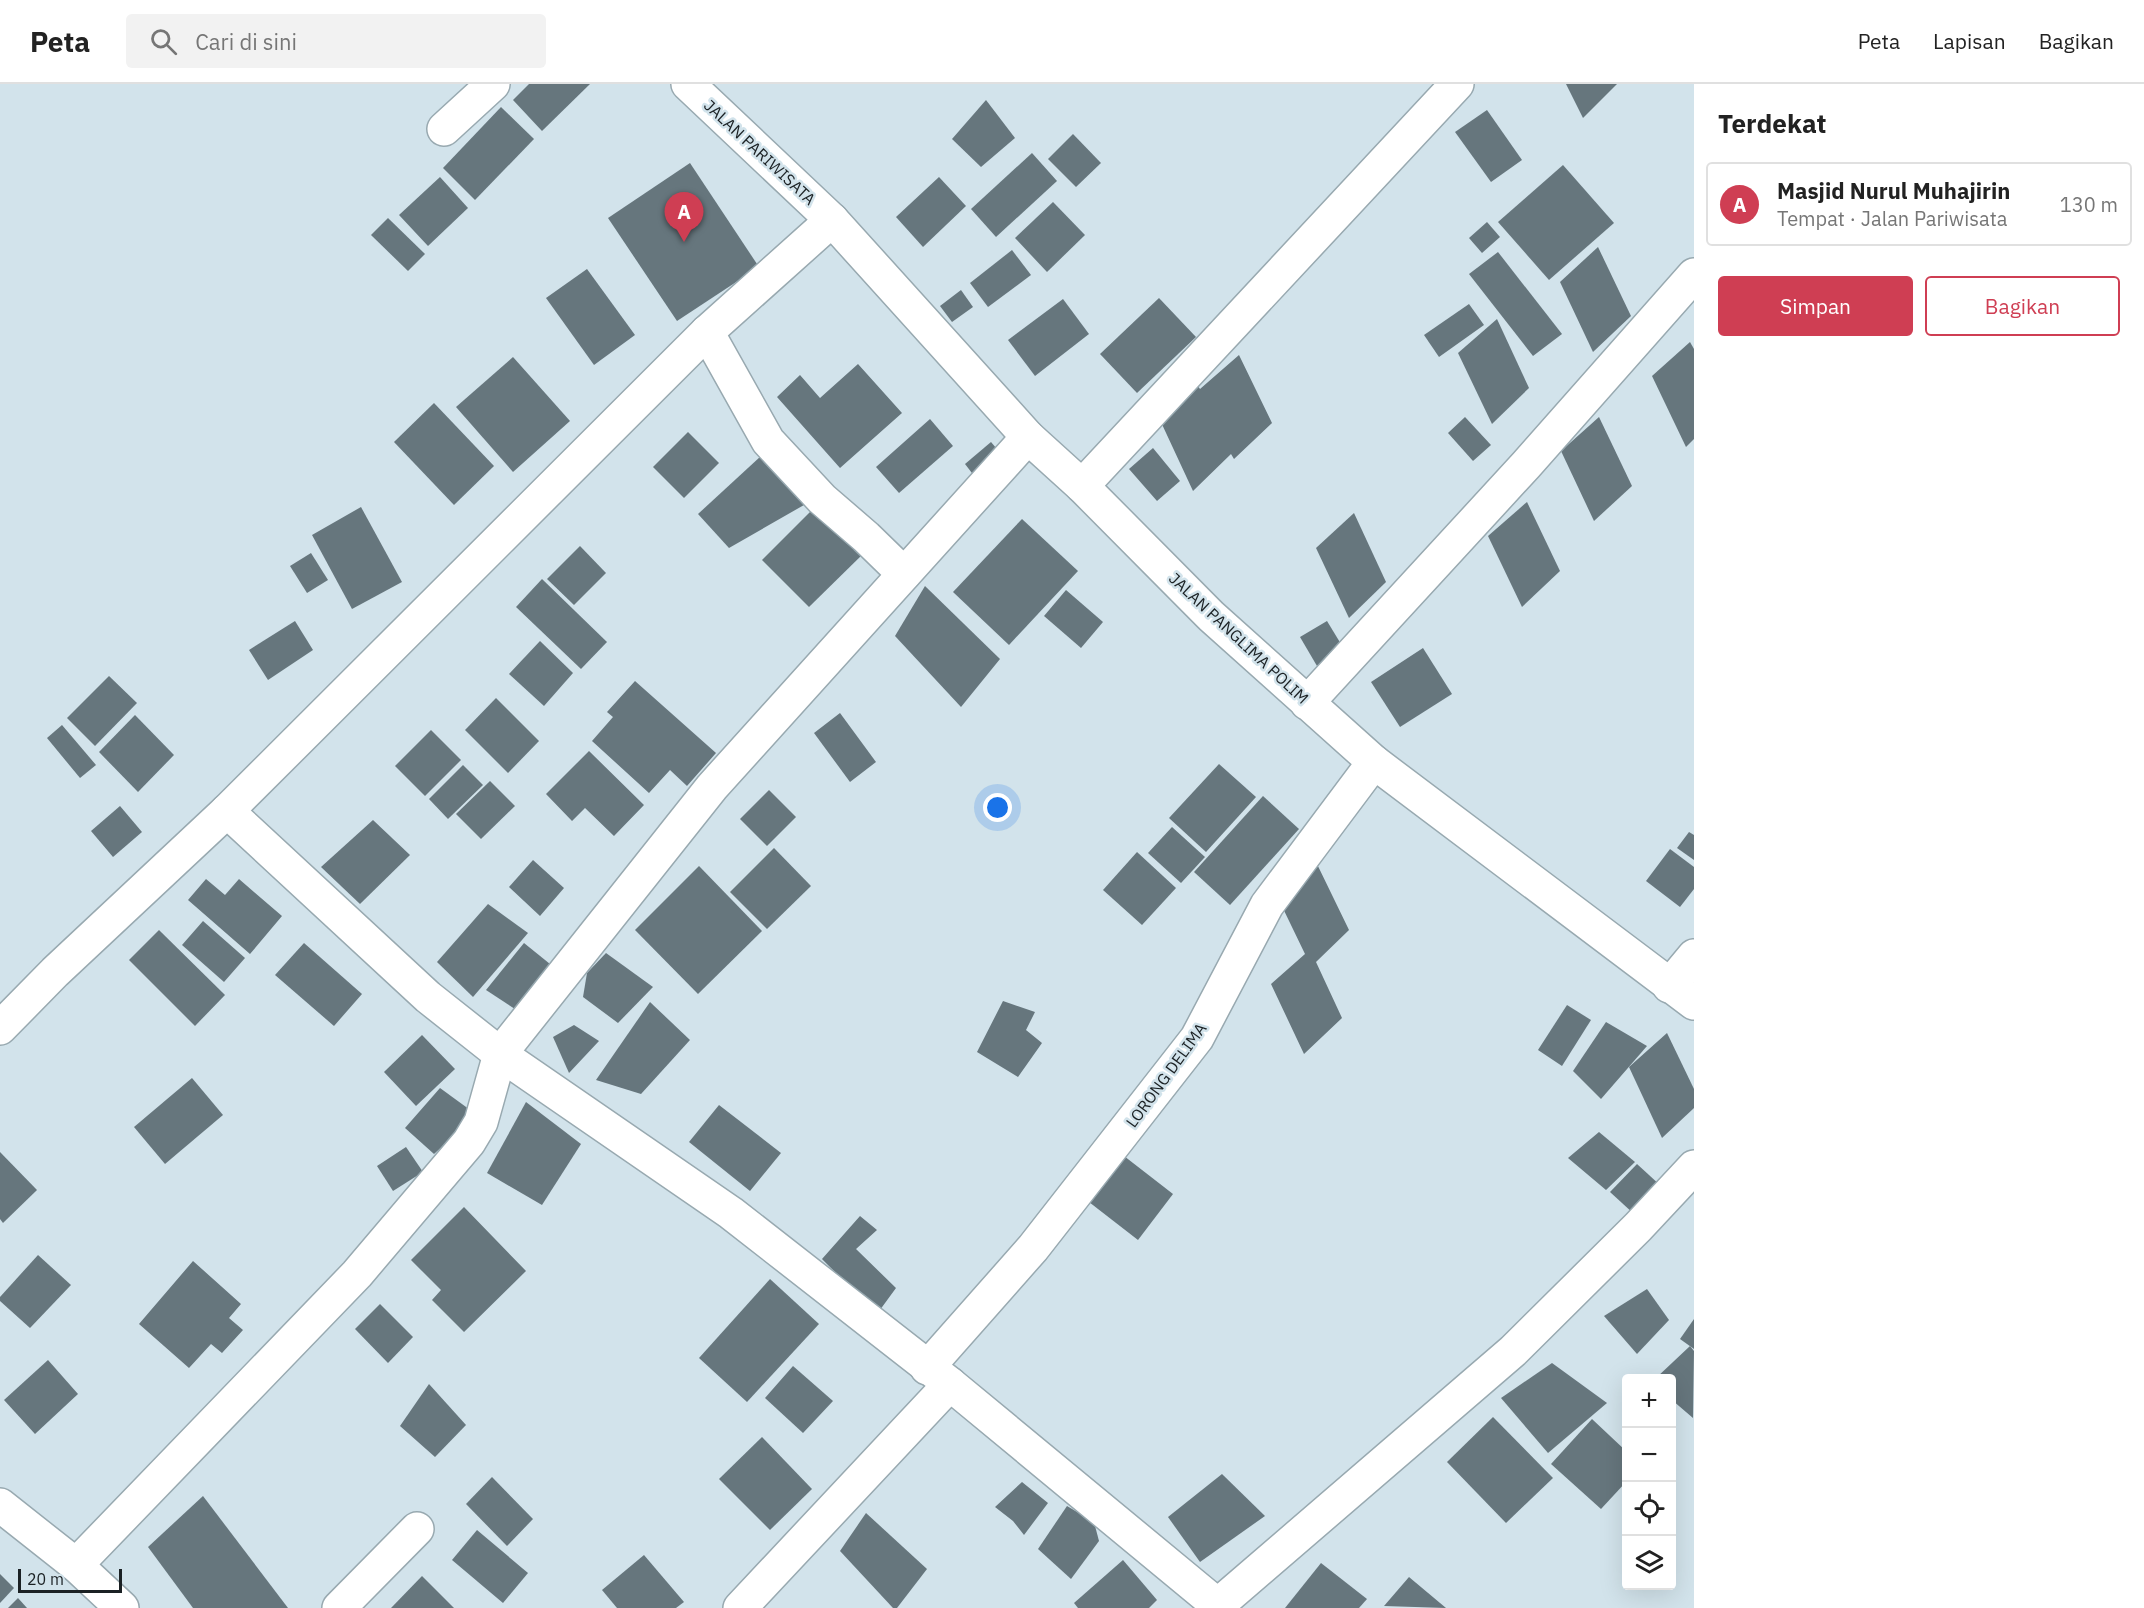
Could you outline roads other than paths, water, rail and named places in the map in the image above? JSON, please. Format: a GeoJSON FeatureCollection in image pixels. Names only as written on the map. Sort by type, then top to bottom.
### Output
{"type":"FeatureCollection","features":[{"type":"Feature","properties":{"kind":"street"},"geometry":{"type":"LineString","coordinates":[[444,129],[493,84]]}},
{"type":"Feature","properties":{"kind":"street","name":"JALAN PARIWISATA"},"geometry":{"type":"LineString","coordinates":[[688,84],[832,220]]}},
{"type":"Feature","properties":{"kind":"street"},"geometry":{"type":"LineString","coordinates":[[1082,486],[1457,84]]}},
{"type":"Feature","properties":{"kind":"street"},"geometry":{"type":"LineString","coordinates":[[0,1028],[55,972],[227,812],[707,332],[832,220]]}},
{"type":"Feature","properties":{"kind":"street","name":"JALAN PANGLIMA POLIM"},"geometry":{"type":"LineString","coordinates":[[832,220],[1028,437],[1082,486],[1211,616],[1374,762],[1682,995]]}},
{"type":"Feature","properties":{"kind":"street"},"geometry":{"type":"LineString","coordinates":[[1307,703],[1526,465],[1694,275]]}},
{"type":"Feature","properties":{"kind":"street"},"geometry":{"type":"LineString","coordinates":[[707,332],[768,441],[822,499],[903,574]]}},
{"type":"Feature","properties":{"kind":"street"},"geometry":{"type":"LineString","coordinates":[[76,1565],[357,1274],[469,1142],[481,1122],[500,1054],[712,787],[1028,437]]}},
{"type":"Feature","properties":{"kind":"street","name":"LORONG DELIMA"},"geometry":{"type":"LineString","coordinates":[[740,1608],[939,1376],[1033,1248],[1197,1038],[1267,905],[1374,762]]}},
{"type":"Feature","properties":{"kind":"street"},"geometry":{"type":"LineString","coordinates":[[227,812],[428,997],[500,1054],[731,1213],[939,1376],[1219,1606],[1513,1351],[1638,1227],[1694,1167]]}},
{"type":"Feature","properties":{"kind":"street"},"geometry":{"type":"LineString","coordinates":[[1682,995],[1694,956]]}},
{"type":"Feature","properties":{"kind":"street"},"geometry":{"type":"LineString","coordinates":[[0,1505],[76,1565],[122,1608]]}},
{"type":"Feature","properties":{"kind":"street"},"geometry":{"type":"LineString","coordinates":[[339,1608],[417,1529]]}},
{"type":"Feature","properties":{"kind":"place","name":"Masjid Nurul Muhajirin"},"geometry":{"type":"Point","coordinates":[684,242]}}]}
